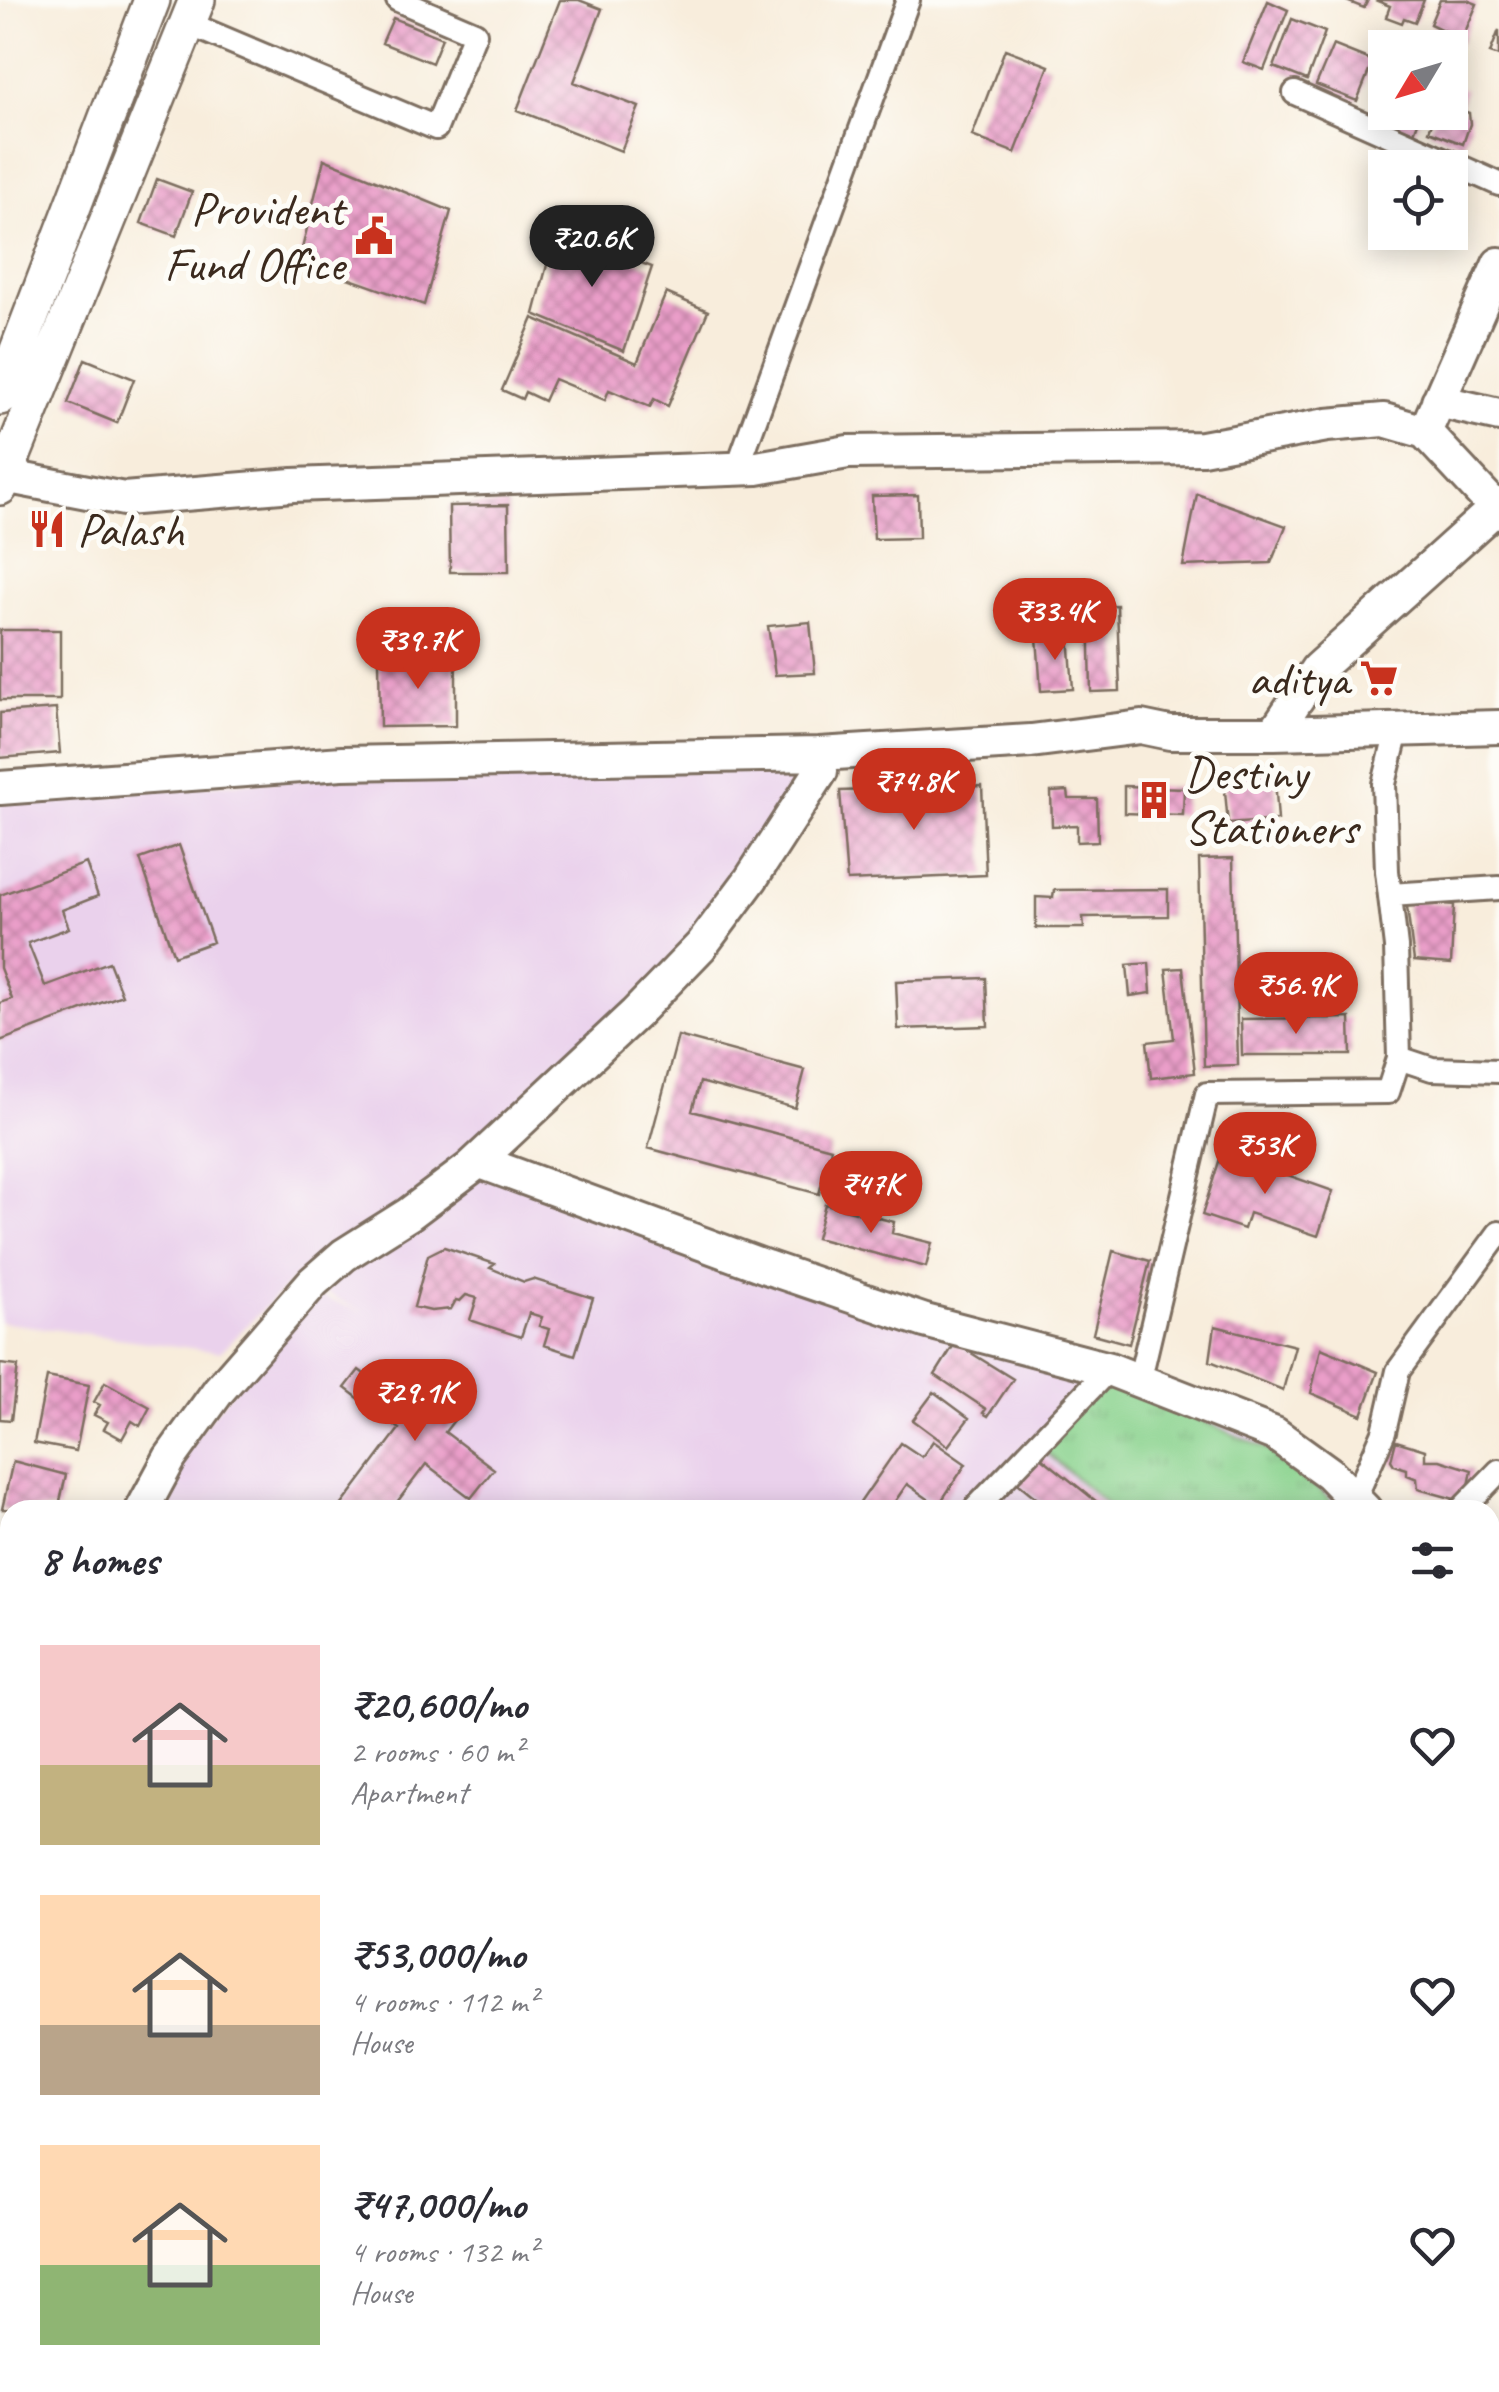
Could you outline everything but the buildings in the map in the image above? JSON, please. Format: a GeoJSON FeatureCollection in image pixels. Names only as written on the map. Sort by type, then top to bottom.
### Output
{"type":"FeatureCollection","features":[{"type":"Feature","properties":{"kind":"main road"},"geometry":{"type":"LineString","coordinates":[[0,396],[152,0]]}},
{"type":"Feature","properties":{"kind":"main road"},"geometry":{"type":"LineString","coordinates":[[2,481],[192,12]]}},
{"type":"Feature","properties":{"kind":"street"},"geometry":{"type":"LineString","coordinates":[[192,12],[436,128],[475,32],[398,0]]}},
{"type":"Feature","properties":{"kind":"street"},"geometry":{"type":"LineString","coordinates":[[737,469],[908,0]]}},
{"type":"Feature","properties":{"kind":"street"},"geometry":{"type":"LineString","coordinates":[[1295,93],[1499,184]]}},
{"type":"Feature","properties":{"kind":"street"},"geometry":{"type":"LineString","coordinates":[[1425,432],[1499,264]]}},
{"type":"Feature","properties":{"kind":"street"},"geometry":{"type":"LineString","coordinates":[[1438,401],[1499,415]]}},
{"type":"Feature","properties":{"kind":"street"},"geometry":{"type":"LineString","coordinates":[[2,481],[124,499],[293,486],[737,469],[848,452],[1202,448],[1327,425],[1384,420],[1425,432],[1497,506],[1317,669],[1274,733]]}},
{"type":"Feature","properties":{"kind":"street"},"geometry":{"type":"LineString","coordinates":[[0,788],[342,763],[898,762],[1155,748],[1165,743],[1170,733],[1499,727]]}},
{"type":"Feature","properties":{"kind":"street"},"geometry":{"type":"LineString","coordinates":[[985,1500],[1124,1376],[1207,1094],[1388,1092],[1399,1058],[1396,946],[1384,784],[1397,731]]}},
{"type":"Feature","properties":{"kind":"street"},"geometry":{"type":"LineString","coordinates":[[0,807],[338,783],[820,763]]}},
{"type":"Feature","properties":{"kind":"street"},"geometry":{"type":"LineString","coordinates":[[147,1500],[170,1458],[220,1390],[313,1282],[335,1262],[409,1214],[478,1160],[639,1010],[699,948],[751,879],[820,763]]}},
{"type":"Feature","properties":{"kind":"street"},"geometry":{"type":"LineString","coordinates":[[1390,896],[1499,888]]}},
{"type":"Feature","properties":{"kind":"street"},"geometry":{"type":"LineString","coordinates":[[1399,1058],[1432,1069],[1499,1071]]}},
{"type":"Feature","properties":{"kind":"street"},"geometry":{"type":"LineString","coordinates":[[478,1160],[766,1267],[894,1310],[1124,1376],[1275,1434],[1329,1473],[1355,1500]]}},
{"type":"Feature","properties":{"kind":"street"},"geometry":{"type":"LineString","coordinates":[[1362,1500],[1384,1432],[1398,1370],[1499,1233]]}},
{"type":"Feature","properties":{"kind":"street"},"geometry":{"type":"LineString","coordinates":[[1471,1500],[1499,1471]]}},
{"type":"Feature","properties":{"kind":"shaded area"},"geometry":{"type":"Polygon","coordinates":[[[814,767],[702,931],[465,1161],[300,1273],[220,1352],[0,1322],[0,800],[318,777],[814,767]]]}},
{"type":"Feature","properties":{"kind":"shaded area"},"geometry":{"type":"Polygon","coordinates":[[[486,1170],[1255,1434],[1341,1500],[163,1500],[191,1441],[314,1294],[364,1312],[320,1291],[486,1170]]]}},
{"type":"Feature","properties":{"kind":"green space"},"geometry":{"type":"Polygon","coordinates":[[[1102,1377],[1266,1448],[1331,1499],[1101,1500],[1043,1450],[1102,1377]]]}},
{"type":"Feature","properties":{"kind":"place","name":"Provident Fund Office"},"geometry":{"type":"Point","coordinates":[374,236]}},
{"type":"Feature","properties":{"kind":"place","name":"Palash"},"geometry":{"type":"Point","coordinates":[47,529]}},
{"type":"Feature","properties":{"kind":"place","name":"aditya"},"geometry":{"type":"Point","coordinates":[1379,678]}},
{"type":"Feature","properties":{"kind":"place","name":"Destiny Stationers"},"geometry":{"type":"Point","coordinates":[1154,800]}}]}
